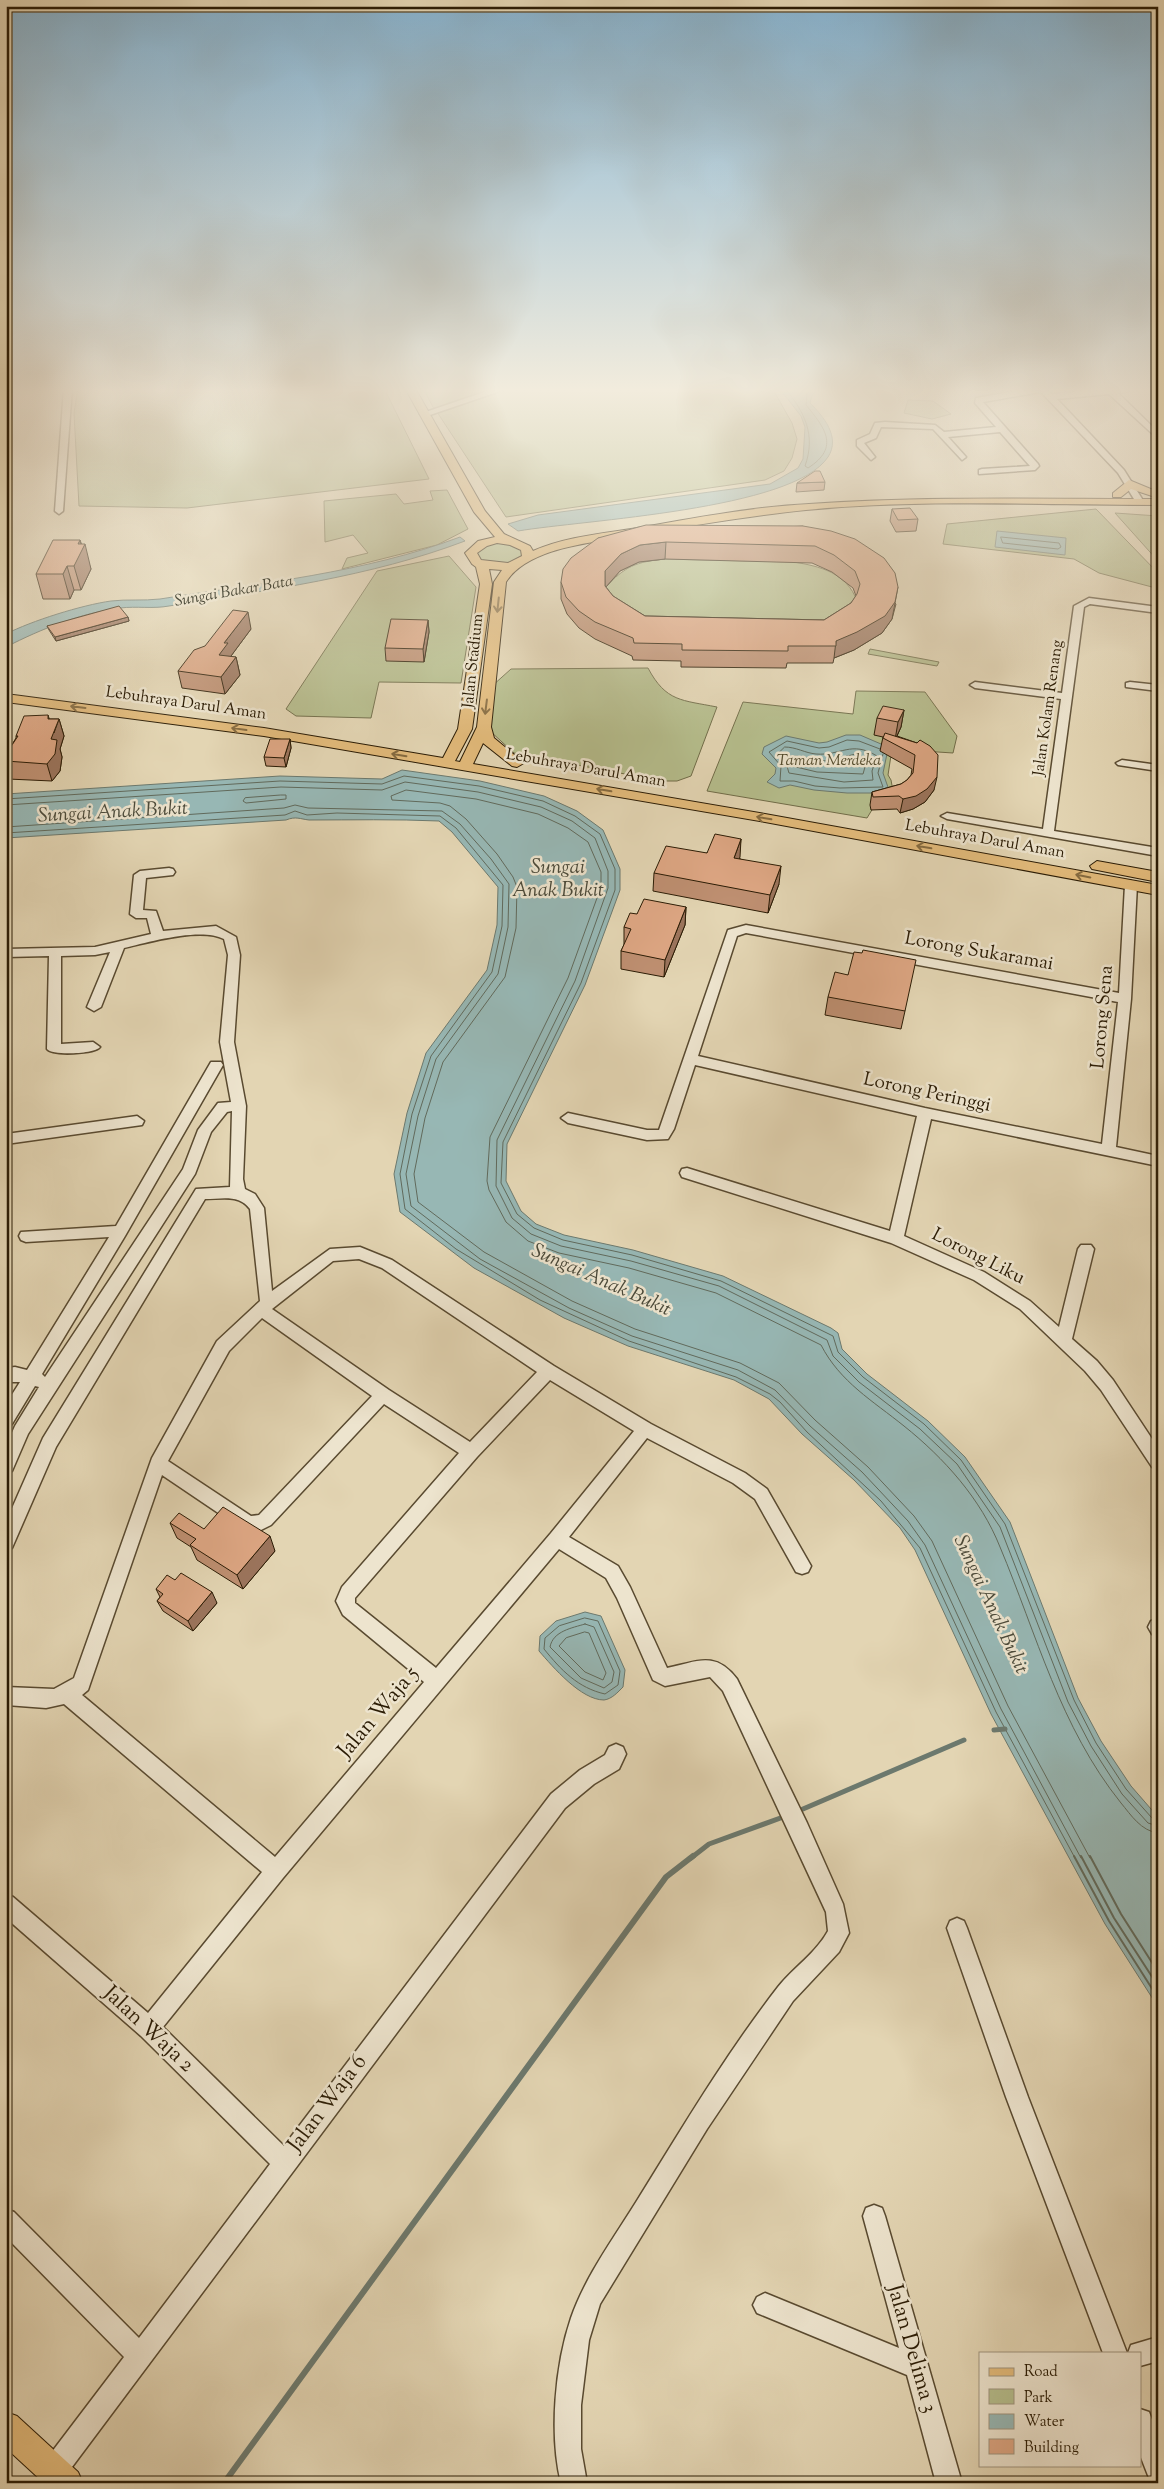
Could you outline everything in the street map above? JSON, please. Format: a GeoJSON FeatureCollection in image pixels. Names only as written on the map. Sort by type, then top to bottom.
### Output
{"type":"FeatureCollection","features":[{"type":"Feature","properties":{"kind":"main road"},"geometry":{"type":"LineString","coordinates":[[463,504],[473,520]]}},
{"type":"Feature","properties":{"kind":"main road"},"geometry":{"type":"LineString","coordinates":[[476,504],[500,536],[526,548],[523,560],[500,568],[482,565]]}},
{"type":"Feature","properties":{"kind":"main road","name":"Jalan Stadium"},"geometry":{"type":"LineString","coordinates":[[451,757],[465,730],[486,584],[482,565],[472,557],[471,553],[476,542],[543,544],[698,514],[781,504]]}},
{"type":"Feature","properties":{"kind":"main road","name":"Jalan Stadium"},"geometry":{"type":"LineString","coordinates":[[468,760],[484,728],[500,582],[507,571],[523,560],[547,549],[618,534],[724,516],[807,507],[868,504]]}},
{"type":"Feature","properties":{"kind":"main road","name":"Lebuhraya Darul Aman"},"geometry":{"type":"LineString","coordinates":[[6,686],[255,719],[1158,890]]}},
{"type":"Feature","properties":{"kind":"main road","name":"Lebuhraya Darul Aman"},"geometry":{"type":"LineString","coordinates":[[6,698],[451,757]]}},
{"type":"Feature","properties":{"kind":"main road"},"geometry":{"type":"LineString","coordinates":[[484,728],[488,740],[517,763]]}},
{"type":"Feature","properties":{"kind":"main road","name":"Lebuhraya Darul Aman"},"geometry":{"type":"LineString","coordinates":[[468,760],[517,763],[1158,877]]}},
{"type":"Feature","properties":{"kind":"main road"},"geometry":{"type":"LineString","coordinates":[[6,2427],[61,2477]]}},
{"type":"Feature","properties":{"kind":"street"},"geometry":{"type":"LineString","coordinates":[[59,504],[59,511]]}},
{"type":"Feature","properties":{"kind":"street","name":"Jalan Kolam Renang"},"geometry":{"type":"LineString","coordinates":[[1048,834],[1079,606],[1084,602],[1097,601],[1158,610]]}},
{"type":"Feature","properties":{"kind":"street"},"geometry":{"type":"LineString","coordinates":[[975,685],[1066,697]]}},
{"type":"Feature","properties":{"kind":"street"},"geometry":{"type":"LineString","coordinates":[[1130,685],[1158,688]]}},
{"type":"Feature","properties":{"kind":"street"},"geometry":{"type":"LineString","coordinates":[[1122,763],[1158,768]]}},
{"type":"Feature","properties":{"kind":"street"},"geometry":{"type":"LineString","coordinates":[[946,816],[1158,852]]}},
{"type":"Feature","properties":{"kind":"street"},"geometry":{"type":"LineString","coordinates":[[158,936],[152,914],[136,914],[140,875],[169,872]]}},
{"type":"Feature","properties":{"kind":"street","name":"Lorong Sena"},"geometry":{"type":"LineString","coordinates":[[1108,1151],[1125,999],[1131,886]]}},
{"type":"Feature","properties":{"kind":"street","name":"Lorong Sukaramai"},"geometry":{"type":"LineString","coordinates":[[690,1059],[732,933],[746,929],[1125,999]]}},
{"type":"Feature","properties":{"kind":"street"},"geometry":{"type":"LineString","coordinates":[[6,953],[95,951],[158,936],[216,930],[230,937],[234,955],[227,1042],[239,1106],[236,1179],[237,1188],[240,1193]]}},
{"type":"Feature","properties":{"kind":"street"},"geometry":{"type":"LineString","coordinates":[[94,1007],[119,944]]}},
{"type":"Feature","properties":{"kind":"street"},"geometry":{"type":"LineString","coordinates":[[55,952],[54,1049],[93,1046]]}},
{"type":"Feature","properties":{"kind":"street"},"geometry":{"type":"LineString","coordinates":[[568,1118],[647,1135],[663,1134],[667,1129],[690,1059]]}},
{"type":"Feature","properties":{"kind":"street","name":"Lorong Peringgi"},"geometry":{"type":"LineString","coordinates":[[690,1059],[925,1113],[1158,1161]]}},
{"type":"Feature","properties":{"kind":"street"},"geometry":{"type":"LineString","coordinates":[[6,1419],[120,1232],[216,1065]]}},
{"type":"Feature","properties":{"kind":"street"},"geometry":{"type":"LineString","coordinates":[[194,1104],[223,1107],[239,1106]]}},
{"type":"Feature","properties":{"kind":"street"},"geometry":{"type":"LineString","coordinates":[[6,1466],[21,1431],[50,1383],[190,1170],[205,1130],[223,1107]]}},
{"type":"Feature","properties":{"kind":"street"},"geometry":{"type":"LineString","coordinates":[[896,1239],[925,1113]]}},
{"type":"Feature","properties":{"kind":"street"},"geometry":{"type":"LineString","coordinates":[[6,1139],[137,1121]]}},
{"type":"Feature","properties":{"kind":"street"},"geometry":{"type":"LineString","coordinates":[[190,1170],[201,1193]]}},
{"type":"Feature","properties":{"kind":"street","name":"Lorong Liku"},"geometry":{"type":"LineString","coordinates":[[687,1173],[896,1239],[996,1285],[1026,1305],[1064,1338],[1107,1385],[1158,1462]]}},
{"type":"Feature","properties":{"kind":"street"},"geometry":{"type":"LineString","coordinates":[[201,1193],[240,1193],[250,1198],[258,1208],[265,1307]]}},
{"type":"Feature","properties":{"kind":"street"},"geometry":{"type":"LineString","coordinates":[[6,1542],[49,1444],[201,1193]]}},
{"type":"Feature","properties":{"kind":"street"},"geometry":{"type":"LineString","coordinates":[[26,1236],[112,1230],[120,1232]]}},
{"type":"Feature","properties":{"kind":"street"},"geometry":{"type":"LineString","coordinates":[[1064,1338],[1086,1250]]}},
{"type":"Feature","properties":{"kind":"street"},"geometry":{"type":"LineString","coordinates":[[6,1696],[54,1699],[68,1696],[81,1684],[158,1463],[223,1346],[265,1307],[330,1255],[360,1253],[387,1264],[548,1370],[645,1429],[739,1478],[762,1494],[802,1566]]}},
{"type":"Feature","properties":{"kind":"street"},"geometry":{"type":"LineString","coordinates":[[265,1307],[383,1395],[471,1452]]}},
{"type":"Feature","properties":{"kind":"street"},"geometry":{"type":"LineString","coordinates":[[437,1680],[349,1609],[345,1601],[348,1593],[471,1452],[548,1370]]}},
{"type":"Feature","properties":{"kind":"street"},"geometry":{"type":"LineString","coordinates":[[6,1375],[15,1374],[50,1383]]}},
{"type":"Feature","properties":{"kind":"street"},"geometry":{"type":"LineString","coordinates":[[158,1463],[248,1524],[257,1524],[266,1520],[383,1395]]}},
{"type":"Feature","properties":{"kind":"street","name":"Jalan Waja 5"},"geometry":{"type":"LineString","coordinates":[[148,2028],[276,1871],[557,1539],[645,1429]]}},
{"type":"Feature","properties":{"kind":"street"},"geometry":{"type":"LineString","coordinates":[[557,1539],[612,1572],[624,1593],[660,1674],[665,1677],[675,1676],[704,1668],[721,1673],[730,1684],[800,1830],[836,1911],[839,1933],[832,1945],[786,1994],[721,2090],[606,2269],[592,2296],[581,2324],[575,2355],[569,2440],[570,2472],[574,2483]]}},
{"type":"Feature","properties":{"kind":"street"},"geometry":{"type":"LineString","coordinates":[[68,1696],[276,1871]]}},
{"type":"Feature","properties":{"kind":"street","name":"Jalan Waja 6"},"geometry":{"type":"LineString","coordinates":[[61,2477],[140,2356],[558,1800],[587,1777],[612,1762],[616,1754]]}},
{"type":"Feature","properties":{"kind":"street","name":"Jalan Waja 2"},"geometry":{"type":"LineString","coordinates":[[6,1904],[148,2028],[284,2162]]}},
{"type":"Feature","properties":{"kind":"street"},"geometry":{"type":"LineString","coordinates":[[957,1928],[1017,2097],[1115,2352]]}},
{"type":"Feature","properties":{"kind":"street","name":"Jalan Delima 3"},"geometry":{"type":"LineString","coordinates":[[874,2216],[949,2483]]}},
{"type":"Feature","properties":{"kind":"street"},"geometry":{"type":"LineString","coordinates":[[6,2220],[140,2356]]}},
{"type":"Feature","properties":{"kind":"street"},"geometry":{"type":"LineString","coordinates":[[765,2305],[916,2367]]}},
{"type":"Feature","properties":{"kind":"street"},"geometry":{"type":"LineString","coordinates":[[1142,2353],[1158,2349]]}},
{"type":"Feature","properties":{"kind":"street"},"geometry":{"type":"LineString","coordinates":[[1142,2426],[1158,2469]]}},
{"type":"Feature","properties":{"kind":"green space"},"geometry":{"type":"Polygon","coordinates":[[[79,504],[219,504],[187,508],[79,506],[79,504]]]}},
{"type":"Feature","properties":{"kind":"green space"},"geometry":{"type":"Polygon","coordinates":[[[324,504],[455,504],[468,529],[437,545],[342,569],[347,558],[368,553],[353,535],[325,542],[324,504]]]}},
{"type":"Feature","properties":{"kind":"green space"},"geometry":{"type":"Polygon","coordinates":[[[498,504],[596,504],[506,517],[498,504]]]}},
{"type":"Feature","properties":{"kind":"green space"},"geometry":{"type":"Polygon","coordinates":[[[1096,509],[1158,573],[1158,586],[1152,587],[1099,573],[1074,559],[943,544],[947,524],[1096,509]]]}},
{"type":"Feature","properties":{"kind":"green space"},"geometry":{"type":"Polygon","coordinates":[[[1115,513],[1158,516],[1158,561],[1115,513]]]}},
{"type":"Feature","properties":{"kind":"green space"},"geometry":{"type":"Polygon","coordinates":[[[495,542],[520,547],[525,555],[512,564],[480,561],[476,553],[478,550],[495,542]]]}},
{"type":"Feature","properties":{"kind":"green space"},"geometry":{"type":"Polygon","coordinates":[[[449,556],[476,587],[461,683],[379,682],[371,718],[296,716],[286,709],[377,571],[449,556]]]}},
{"type":"Feature","properties":{"kind":"green space"},"geometry":{"type":"Polygon","coordinates":[[[665,559],[793,562],[813,566],[839,577],[847,584],[857,601],[849,620],[629,633],[605,588],[632,566],[665,559]]]}},
{"type":"Feature","properties":{"kind":"green space"},"geometry":{"type":"Polygon","coordinates":[[[870,649],[939,662],[937,666],[868,654],[870,649]]]}},
{"type":"Feature","properties":{"kind":"green space"},"geometry":{"type":"Polygon","coordinates":[[[648,668],[661,687],[676,698],[717,707],[691,776],[677,781],[662,781],[514,753],[490,731],[492,686],[511,669],[648,668]]]}},
{"type":"Feature","properties":{"kind":"green space","name":"Taman Merdeka"},"geometry":{"type":"Polygon","coordinates":[[[856,691],[925,692],[957,736],[953,753],[892,749],[888,775],[893,791],[881,795],[867,818],[707,791],[743,702],[853,714],[856,691]]]}},
{"type":"Feature","properties":{"kind":"water"},"geometry":{"type":"Polygon","coordinates":[[[619,504],[715,504],[635,517],[518,531],[508,524],[538,515],[619,504]]]}},
{"type":"Feature","properties":{"kind":"water"},"geometry":{"type":"Polygon","coordinates":[[[997,531],[1066,538],[1065,555],[995,547],[997,531]]]}},
{"type":"Feature","properties":{"kind":"water","name":"Sungai Bakar Bata"},"geometry":{"type":"Polygon","coordinates":[[[460,537],[465,541],[393,564],[318,581],[163,607],[133,607],[105,610],[47,628],[6,647],[6,634],[43,619],[86,606],[117,600],[160,599],[274,582],[350,568],[387,560],[460,537]]]}},
{"type":"Feature","properties":{"kind":"water"},"geometry":{"type":"Polygon","coordinates":[[[846,735],[860,735],[881,744],[885,743],[888,749],[883,773],[889,790],[886,793],[847,793],[814,790],[790,785],[779,788],[767,782],[775,774],[776,768],[762,754],[764,747],[786,736],[819,743],[846,735]]]}},
{"type":"Feature","properties":{"kind":"water","name":"Sungai Anak Bukit"},"geometry":{"type":"Polygon","coordinates":[[[402,770],[480,781],[544,796],[577,811],[603,830],[620,869],[620,890],[585,985],[507,1144],[506,1181],[521,1211],[536,1224],[564,1235],[633,1250],[723,1276],[831,1328],[838,1333],[842,1349],[867,1374],[928,1421],[965,1457],[1010,1522],[1078,1698],[1101,1741],[1131,1786],[1158,1817],[1158,2007],[1105,1924],[991,1714],[915,1550],[900,1528],[854,1480],[802,1434],[769,1399],[734,1380],[628,1346],[564,1318],[474,1268],[400,1212],[394,1174],[407,1113],[426,1053],[487,970],[497,925],[498,887],[452,832],[439,821],[309,820],[295,818],[6,838],[6,794],[280,776],[382,779],[402,770]]]}},
{"type":"Feature","properties":{"kind":"water"},"geometry":{"type":"Polygon","coordinates":[[[585,1612],[601,1616],[625,1670],[623,1687],[615,1695],[604,1700],[595,1699],[577,1689],[539,1651],[540,1636],[556,1621],[585,1612]]]}},
{"type":"Feature","properties":{"kind":"building"},"geometry":{"type":"Polygon","coordinates":[[[910,508],[918,519],[898,520],[892,509],[910,508]]]}},
{"type":"Feature","properties":{"kind":"building"},"geometry":{"type":"Polygon","coordinates":[[[646,525],[803,526],[831,531],[855,539],[884,558],[895,573],[898,587],[895,602],[885,616],[857,632],[836,641],[836,646],[788,646],[788,651],[682,650],[682,644],[634,643],[633,638],[595,622],[579,611],[566,597],[561,582],[563,569],[571,558],[598,538],[646,525]],[[666,542],[640,545],[621,554],[605,571],[605,586],[613,596],[645,616],[824,620],[851,603],[857,594],[860,584],[855,571],[834,555],[815,546],[666,542]]]}},
{"type":"Feature","properties":{"kind":"building"},"geometry":{"type":"Polygon","coordinates":[[[53,540],[80,540],[78,544],[85,544],[74,566],[67,566],[63,574],[36,574],[53,540]]]}},
{"type":"Feature","properties":{"kind":"building"},"geometry":{"type":"Polygon","coordinates":[[[119,606],[128,617],[55,637],[47,626],[119,606]]]}},
{"type":"Feature","properties":{"kind":"building"},"geometry":{"type":"Polygon","coordinates":[[[233,610],[248,612],[224,643],[228,643],[219,655],[236,657],[221,677],[178,671],[194,650],[205,646],[233,610]]]}},
{"type":"Feature","properties":{"kind":"building"},"geometry":{"type":"Polygon","coordinates":[[[391,619],[428,620],[423,649],[385,648],[391,619]]]}},
{"type":"Feature","properties":{"kind":"building"},"geometry":{"type":"Polygon","coordinates":[[[883,706],[904,710],[898,722],[877,718],[883,706]]]}},
{"type":"Feature","properties":{"kind":"building"},"geometry":{"type":"Polygon","coordinates":[[[48,715],[48,719],[59,719],[51,739],[57,740],[55,754],[47,764],[6,761],[6,754],[18,736],[16,736],[24,716],[48,715]]]}},
{"type":"Feature","properties":{"kind":"building"},"geometry":{"type":"Polygon","coordinates":[[[885,733],[917,743],[920,740],[930,746],[938,755],[937,777],[927,789],[916,796],[903,799],[899,796],[873,797],[872,792],[901,784],[913,773],[915,755],[883,738],[885,733]]]}},
{"type":"Feature","properties":{"kind":"building"},"geometry":{"type":"Polygon","coordinates":[[[270,739],[290,739],[284,758],[264,757],[270,739]]]}},
{"type":"Feature","properties":{"kind":"building"},"geometry":{"type":"Polygon","coordinates":[[[715,834],[741,839],[734,858],[781,866],[770,895],[654,873],[666,846],[707,853],[715,834]]]}},
{"type":"Feature","properties":{"kind":"building"},"geometry":{"type":"Polygon","coordinates":[[[644,899],[686,907],[665,960],[621,951],[631,929],[624,927],[630,913],[637,914],[644,899]]]}},
{"type":"Feature","properties":{"kind":"building"},"geometry":{"type":"Polygon","coordinates":[[[863,950],[916,960],[905,1011],[828,997],[835,972],[848,975],[854,952],[862,953],[863,950]]]}},
{"type":"Feature","properties":{"kind":"building"},"geometry":{"type":"Polygon","coordinates":[[[223,1507],[270,1536],[237,1575],[190,1545],[196,1539],[170,1523],[179,1513],[204,1529],[223,1507]]]}},
{"type":"Feature","properties":{"kind":"building"},"geometry":{"type":"Polygon","coordinates":[[[181,1573],[212,1592],[188,1621],[157,1601],[163,1594],[156,1589],[167,1575],[175,1580],[181,1573]]]}},
{"type":"Feature","properties":{"kind":"waterway"},"geometry":{"type":"LineString","coordinates":[[994,1730],[1005,1729]]}},
{"type":"Feature","properties":{"kind":"waterway"},"geometry":{"type":"LineString","coordinates":[[796,1812],[964,1740]]}},
{"type":"Feature","properties":{"kind":"waterway"},"geometry":{"type":"LineString","coordinates":[[691,1858],[709,1844],[786,1816]]}},
{"type":"Feature","properties":{"kind":"waterway"},"geometry":{"type":"LineString","coordinates":[[224,2483],[666,1877],[693,1856]]}}]}
